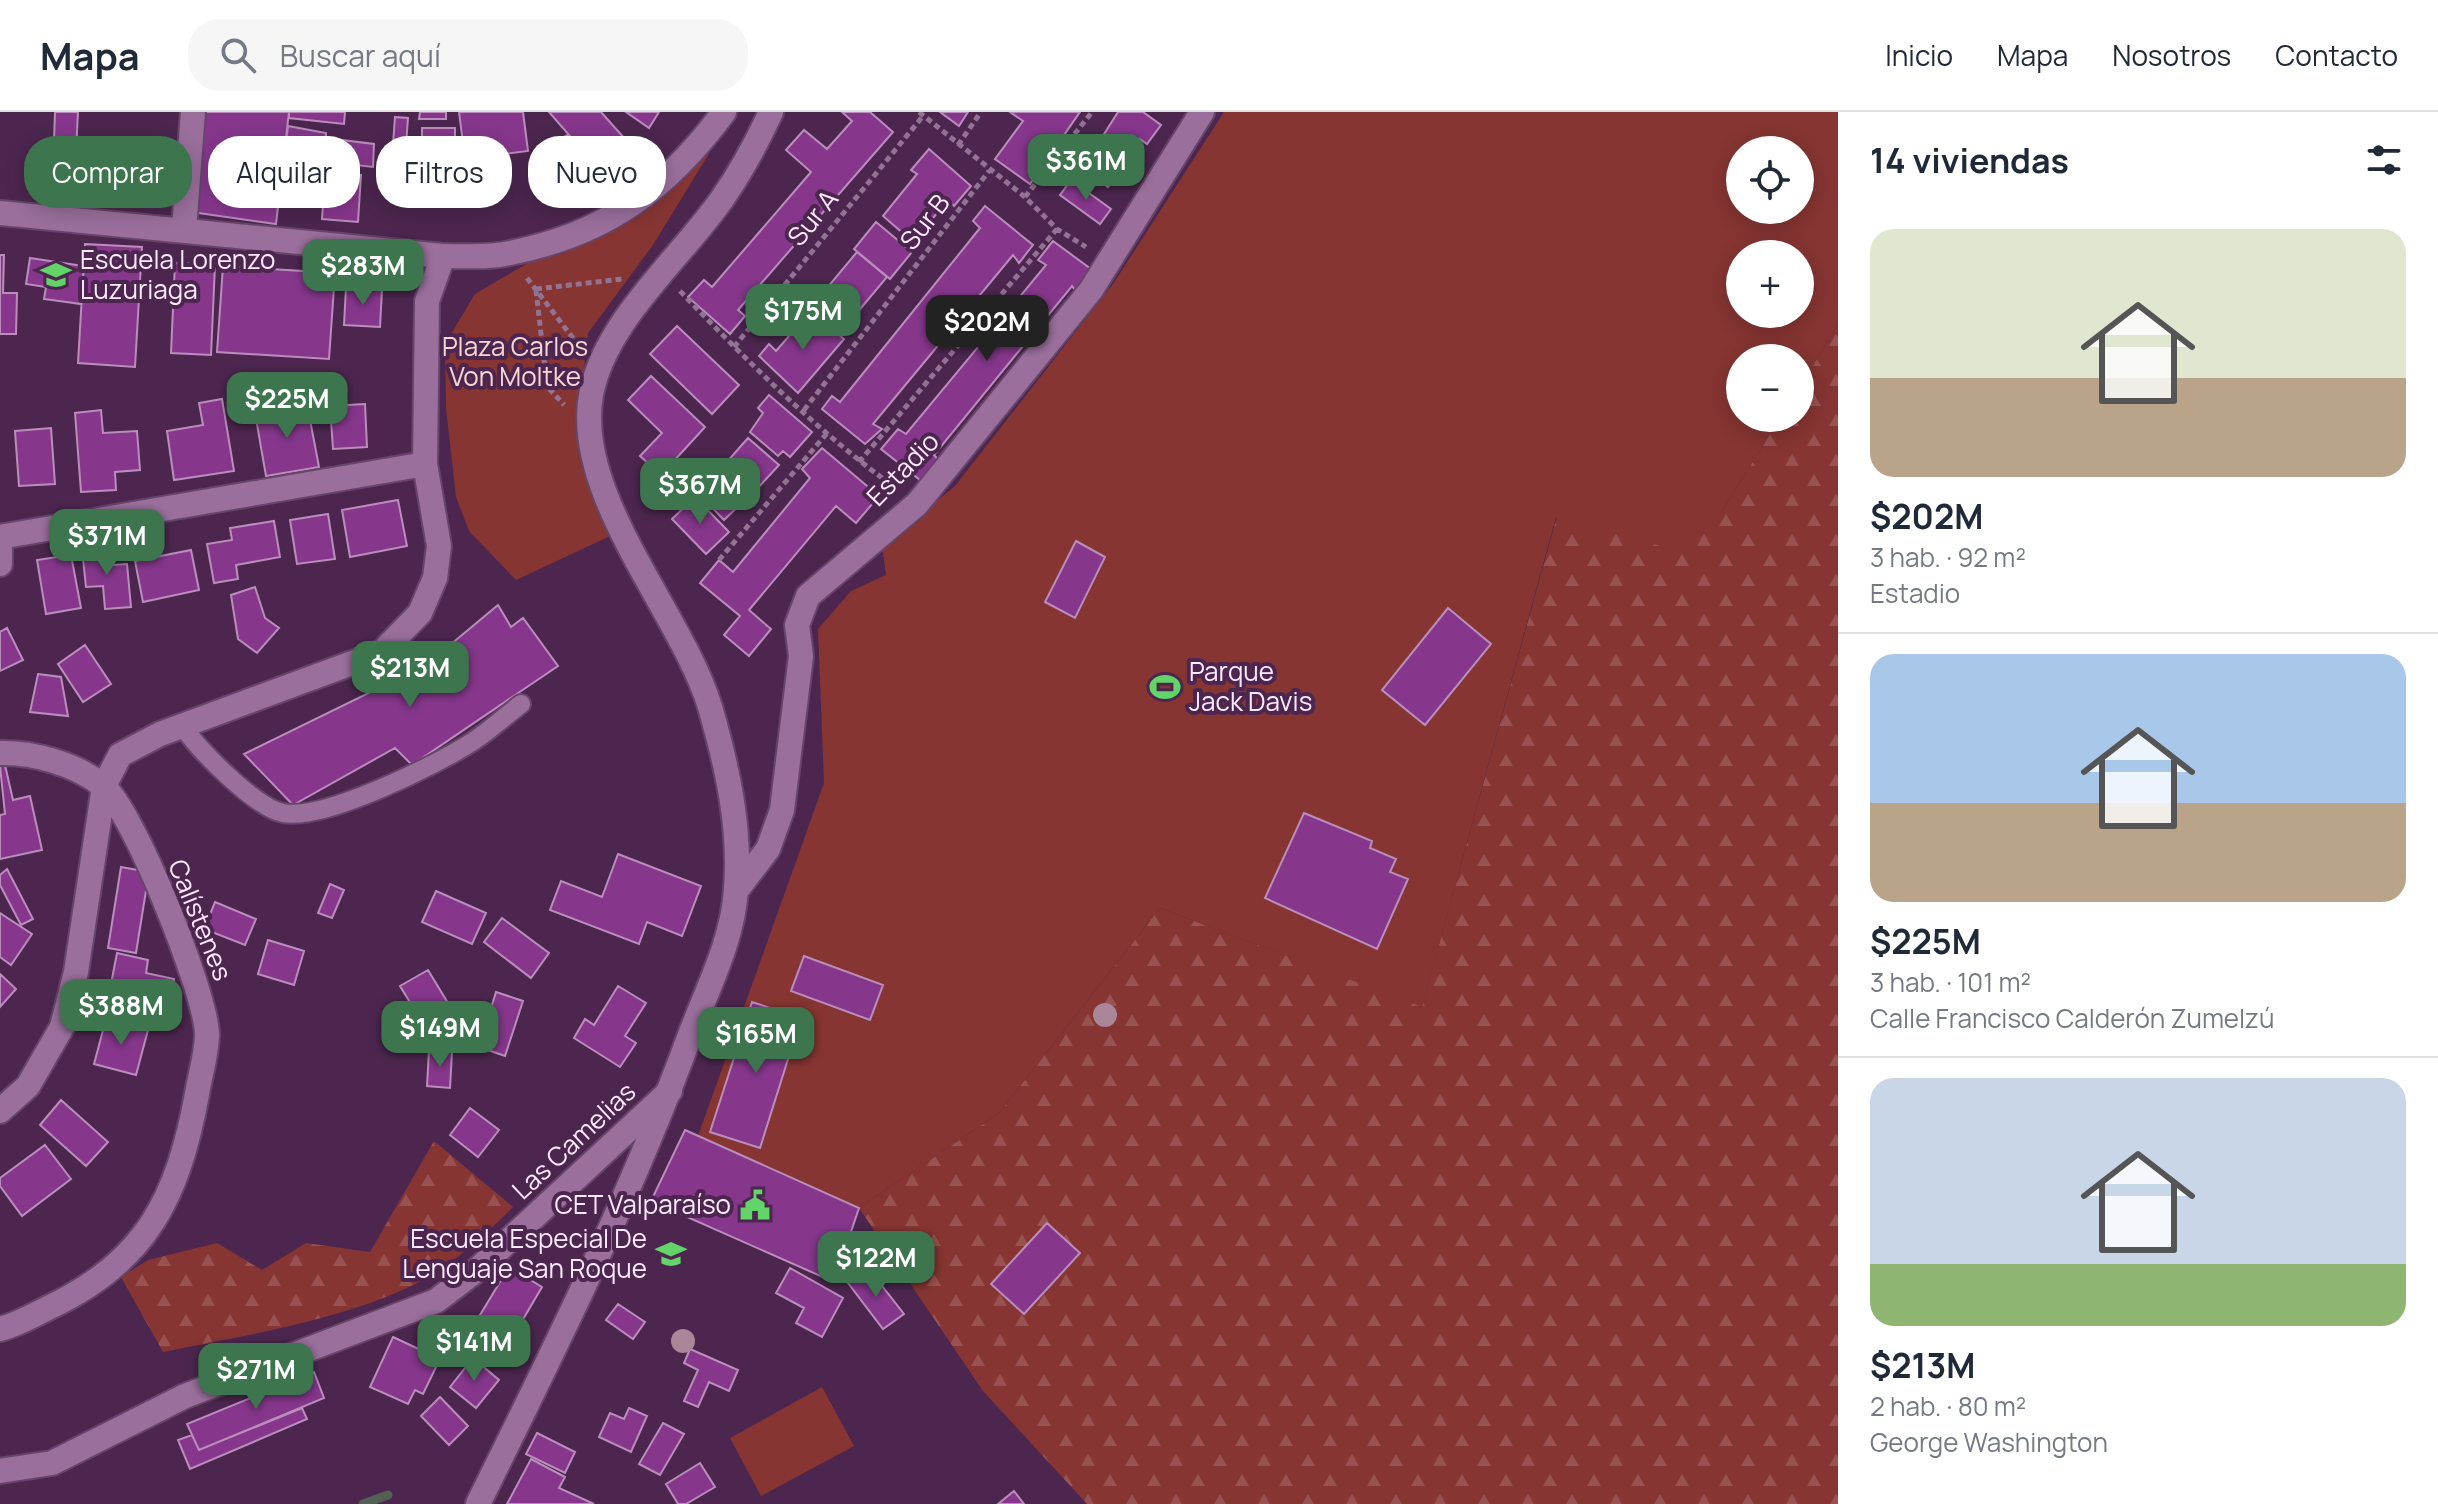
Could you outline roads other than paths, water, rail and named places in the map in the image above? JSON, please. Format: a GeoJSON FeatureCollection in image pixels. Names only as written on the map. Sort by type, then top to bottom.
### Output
{"type":"FeatureCollection","features":[{"type":"Feature","properties":{"kind":"street"},"geometry":{"type":"LineString","coordinates":[[184,229],[193,112]]}},
{"type":"Feature","properties":{"kind":"street"},"geometry":{"type":"LineString","coordinates":[[0,213],[443,256],[509,254],[614,216],[659,187],[695,151],[724,112]]}},
{"type":"Feature","properties":{"kind":"street"},"geometry":{"type":"LineString","coordinates":[[478,1504],[617,1217],[670,1091],[724,949],[736,891],[737,839],[729,774],[708,701],[615,519],[600,476],[592,438],[590,401],[596,370],[610,342],[721,201],[746,163],[771,112]]}},
{"type":"Feature","properties":{"kind":"street","name":"Estadio"},"geometry":{"type":"LineString","coordinates":[[736,891],[768,849],[782,810],[801,656],[797,625],[808,596],[917,504],[1111,262],[1202,112]]}},
{"type":"Feature","properties":{"kind":"street"},"geometry":{"type":"LineString","coordinates":[[0,1111],[28,1086],[62,1027],[76,972],[104,786],[120,755],[182,725],[382,652],[420,613],[435,578],[439,546],[425,464],[427,301],[443,256]]}},
{"type":"Feature","properties":{"kind":"street"},"geometry":{"type":"LineString","coordinates":[[0,537],[425,464]]}},
{"type":"Feature","properties":{"kind":"street"},"geometry":{"type":"LineString","coordinates":[[0,550],[0,564]]}},
{"type":"Feature","properties":{"kind":"street"},"geometry":{"type":"LineString","coordinates":[[0,753],[26,752],[61,764],[104,786]]}},
{"type":"Feature","properties":{"kind":"street","name":"Calístenes"},"geometry":{"type":"LineString","coordinates":[[0,1329],[80,1292],[128,1257],[149,1230],[170,1190],[191,1125],[207,1035],[202,998],[189,956],[137,842],[104,786]]}},
{"type":"Feature","properties":{"kind":"street","name":"Las Camelias"},"geometry":{"type":"LineString","coordinates":[[0,1471],[52,1463],[197,1391],[436,1301],[478,1269],[670,1091]]}},
{"type":"Feature","properties":{"kind":"lane"},"geometry":{"type":"LineString","coordinates":[[182,725],[193,744],[230,778],[270,809],[284,814],[327,807],[409,777],[472,742],[521,704]]}},
{"type":"Feature","properties":{"kind":"waterway"},"geometry":{"type":"LineString","coordinates":[[363,1504],[388,1495]]}},
{"type":"Feature","properties":{"kind":"place","name":"Escuela Lorenzo Luzuriaga"},"geometry":{"type":"Point","coordinates":[56,275]}},
{"type":"Feature","properties":{"kind":"place","name":"Parque Jack Davis"},"geometry":{"type":"Point","coordinates":[1165,687]}},
{"type":"Feature","properties":{"kind":"place","name":"CET Valparaíso"},"geometry":{"type":"Point","coordinates":[755,1205]}},
{"type":"Feature","properties":{"kind":"place","name":"Escuela Especial De Lenguaje San Roque"},"geometry":{"type":"Point","coordinates":[671,1254]}},
{"type":"Feature","properties":{"kind":"park label","name":"Plaza Carlos Von Moltke"},"geometry":{"type":"Point","coordinates":[515,362]}}]}
